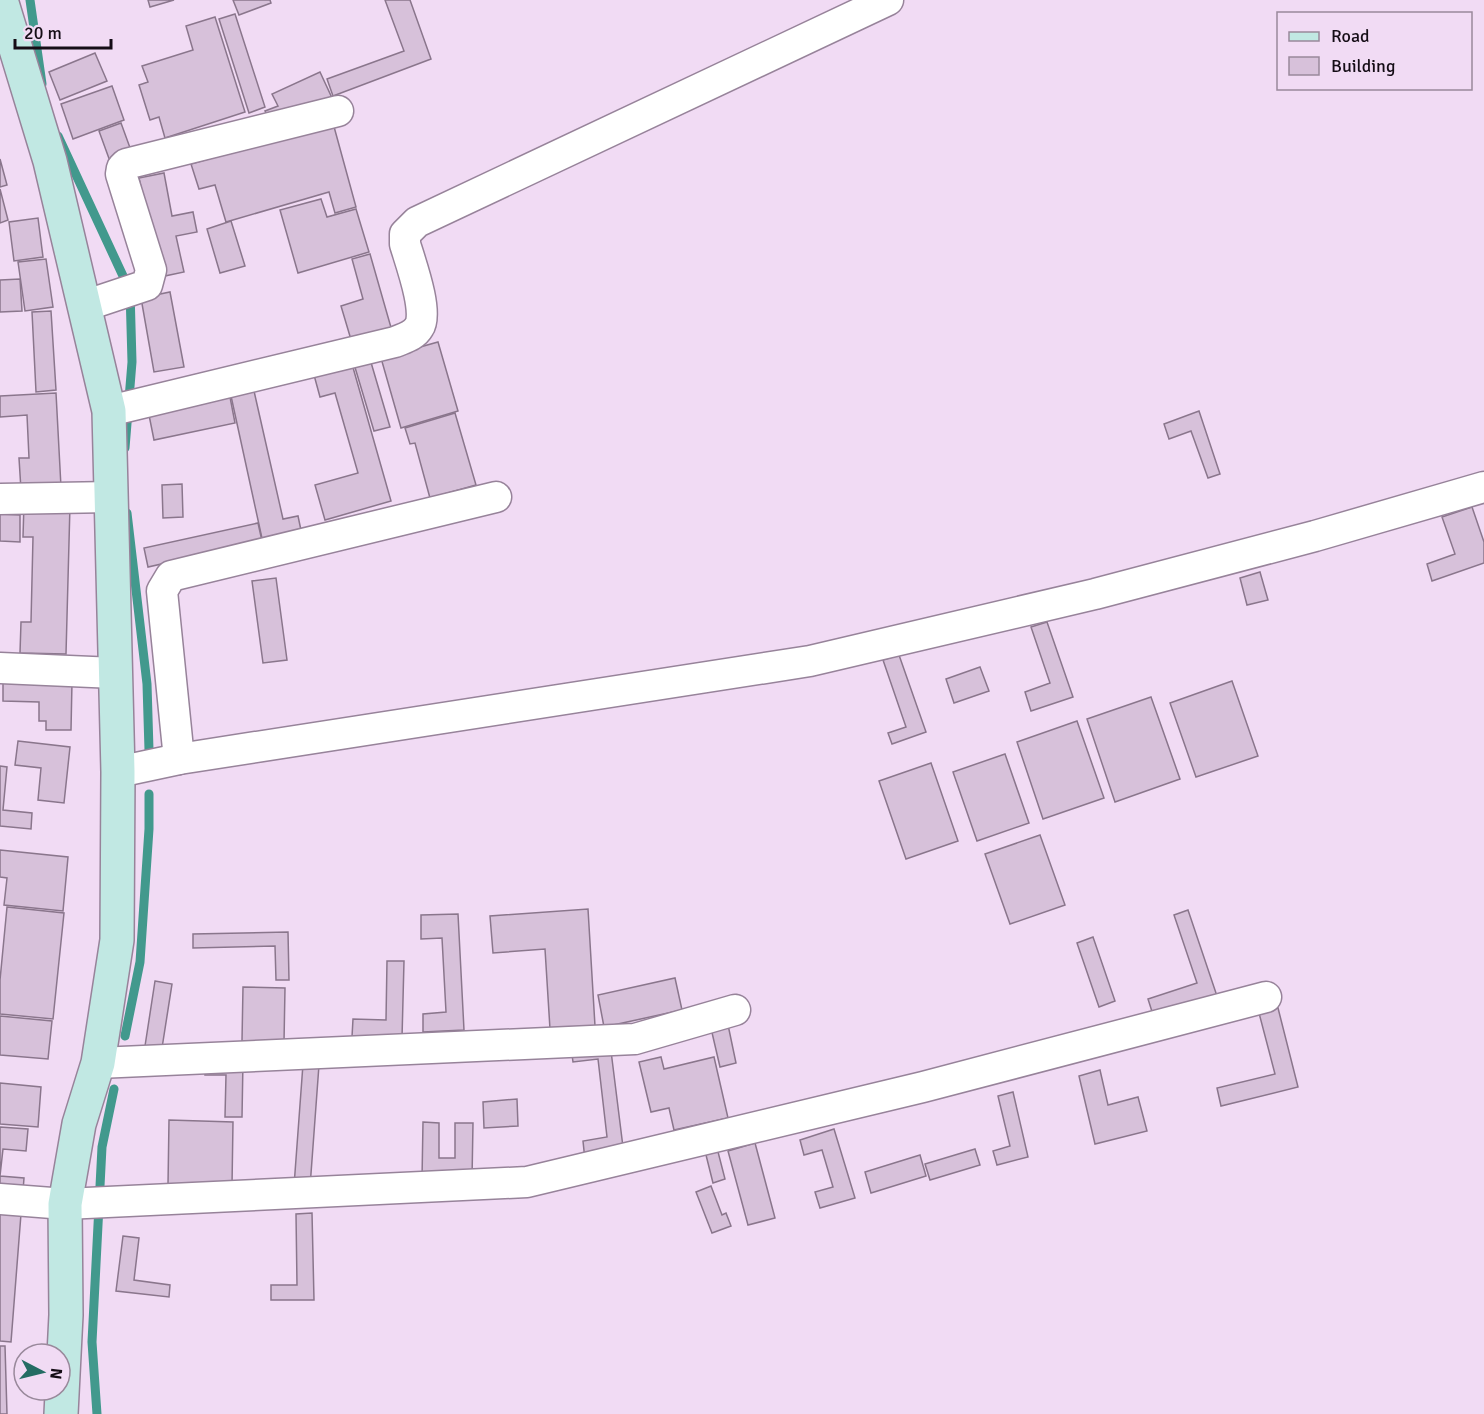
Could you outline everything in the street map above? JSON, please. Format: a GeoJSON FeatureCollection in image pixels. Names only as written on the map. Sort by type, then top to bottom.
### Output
{"type":"FeatureCollection","features":[{"type":"Feature","properties":{"kind":"street"},"geometry":{"type":"LineString","coordinates":[[1,0],[96,302],[116,409],[111,498],[118,772],[117,940],[98,1063],[79,1124],[61,1414]]}},
{"type":"Feature","properties":{"kind":"street"},"geometry":{"type":"LineString","coordinates":[[116,409],[395,342],[413,334],[421,325],[423,312],[405,244],[405,234],[417,222],[888,0]]}},
{"type":"Feature","properties":{"kind":"street"},"geometry":{"type":"LineString","coordinates":[[96,302],[147,285],[151,270],[121,174],[126,164],[338,111]]}},
{"type":"Feature","properties":{"kind":"street"},"geometry":{"type":"LineString","coordinates":[[118,772],[179,759],[810,661],[1095,594],[1315,536],[1484,487]]}},
{"type":"Feature","properties":{"kind":"street"},"geometry":{"type":"LineString","coordinates":[[179,759],[162,591],[171,576],[496,497]]}},
{"type":"Feature","properties":{"kind":"street"},"geometry":{"type":"LineString","coordinates":[[0,499],[111,498]]}},
{"type":"Feature","properties":{"kind":"street"},"geometry":{"type":"LineString","coordinates":[[0,668],[115,673]]}},
{"type":"Feature","properties":{"kind":"street"},"geometry":{"type":"LineString","coordinates":[[0,1199],[73,1203],[527,1182],[923,1087],[1266,997]]}},
{"type":"Feature","properties":{"kind":"street"},"geometry":{"type":"LineString","coordinates":[[98,1063],[635,1039],[735,1010]]}},
{"type":"Feature","properties":{"kind":"building"},"geometry":{"type":"Polygon","coordinates":[[[148,0],[174,0],[150,7],[148,0]]]}},
{"type":"Feature","properties":{"kind":"building"},"geometry":{"type":"Polygon","coordinates":[[[233,0],[270,0],[271,3],[239,15],[233,0]]]}},
{"type":"Feature","properties":{"kind":"building"},"geometry":{"type":"Polygon","coordinates":[[[385,0],[410,0],[431,59],[333,96],[327,79],[404,51],[385,0]]]}},
{"type":"Feature","properties":{"kind":"building"},"geometry":{"type":"Polygon","coordinates":[[[235,14],[265,107],[249,113],[219,19],[235,14]]]}},
{"type":"Feature","properties":{"kind":"building"},"geometry":{"type":"Polygon","coordinates":[[[215,17],[245,112],[165,138],[159,117],[150,120],[139,85],[148,82],[142,66],[193,50],[186,26],[215,17]]]}},
{"type":"Feature","properties":{"kind":"building"},"geometry":{"type":"Polygon","coordinates":[[[95,53],[107,81],[60,100],[49,72],[95,53]]]}},
{"type":"Feature","properties":{"kind":"building"},"geometry":{"type":"Polygon","coordinates":[[[320,72],[332,98],[272,126],[265,111],[278,106],[272,94],[320,72]]]}},
{"type":"Feature","properties":{"kind":"building"},"geometry":{"type":"Polygon","coordinates":[[[112,86],[124,120],[73,139],[61,104],[112,86]]]}},
{"type":"Feature","properties":{"kind":"building"},"geometry":{"type":"Polygon","coordinates":[[[121,123],[133,156],[111,164],[99,131],[121,123]]]}},
{"type":"Feature","properties":{"kind":"building"},"geometry":{"type":"Polygon","coordinates":[[[333,123],[356,207],[335,213],[329,192],[226,222],[215,185],[199,189],[191,164],[333,123]]]}},
{"type":"Feature","properties":{"kind":"building"},"geometry":{"type":"Polygon","coordinates":[[[0,159],[7,185],[0,187],[0,159]]]}},
{"type":"Feature","properties":{"kind":"building"},"geometry":{"type":"Polygon","coordinates":[[[164,173],[172,216],[193,212],[197,232],[176,236],[184,272],[160,277],[139,178],[164,173]]]}},
{"type":"Feature","properties":{"kind":"building"},"geometry":{"type":"Polygon","coordinates":[[[0,189],[8,220],[0,223],[0,189]]]}},
{"type":"Feature","properties":{"kind":"building"},"geometry":{"type":"Polygon","coordinates":[[[321,199],[327,217],[356,209],[369,252],[298,273],[280,210],[321,199]]]}},
{"type":"Feature","properties":{"kind":"building"},"geometry":{"type":"Polygon","coordinates":[[[38,218],[43,257],[14,261],[9,222],[38,218]]]}},
{"type":"Feature","properties":{"kind":"building"},"geometry":{"type":"Polygon","coordinates":[[[231,221],[245,266],[220,273],[207,229],[231,221]]]}},
{"type":"Feature","properties":{"kind":"building"},"geometry":{"type":"Polygon","coordinates":[[[370,254],[392,331],[352,343],[341,306],[363,299],[352,259],[370,254]]]}},
{"type":"Feature","properties":{"kind":"building"},"geometry":{"type":"Polygon","coordinates":[[[46,259],[53,307],[25,311],[18,262],[46,259]]]}},
{"type":"Feature","properties":{"kind":"building"},"geometry":{"type":"Polygon","coordinates":[[[20,279],[22,311],[0,312],[0,280],[20,279]]]}},
{"type":"Feature","properties":{"kind":"building"},"geometry":{"type":"Polygon","coordinates":[[[170,292],[184,367],[154,372],[141,298],[170,292]]]}},
{"type":"Feature","properties":{"kind":"building"},"geometry":{"type":"Polygon","coordinates":[[[51,311],[56,390],[36,392],[32,312],[51,311]]]}},
{"type":"Feature","properties":{"kind":"building"},"geometry":{"type":"Polygon","coordinates":[[[438,342],[458,411],[401,428],[381,358],[438,342]]]}},
{"type":"Feature","properties":{"kind":"building"},"geometry":{"type":"Polygon","coordinates":[[[370,359],[390,427],[374,431],[354,364],[370,359]]]}},
{"type":"Feature","properties":{"kind":"building"},"geometry":{"type":"Polygon","coordinates":[[[352,364],[391,501],[325,520],[315,485],[358,473],[335,393],[320,397],[314,375],[352,364]]]}},
{"type":"Feature","properties":{"kind":"building"},"geometry":{"type":"Polygon","coordinates":[[[254,391],[283,519],[298,516],[302,535],[263,543],[231,396],[254,391]]]}},
{"type":"Feature","properties":{"kind":"building"},"geometry":{"type":"Polygon","coordinates":[[[56,393],[61,487],[21,490],[19,458],[29,458],[27,415],[0,417],[0,396],[56,393]]]}},
{"type":"Feature","properties":{"kind":"building"},"geometry":{"type":"Polygon","coordinates":[[[230,397],[235,423],[154,440],[149,415],[230,397]]]}},
{"type":"Feature","properties":{"kind":"building"},"geometry":{"type":"Polygon","coordinates":[[[1199,411],[1220,474],[1208,478],[1191,431],[1169,439],[1164,424],[1199,411]]]}},
{"type":"Feature","properties":{"kind":"building"},"geometry":{"type":"Polygon","coordinates":[[[455,413],[476,485],[430,498],[415,443],[410,444],[405,428],[455,413]]]}},
{"type":"Feature","properties":{"kind":"building"},"geometry":{"type":"Polygon","coordinates":[[[182,484],[183,517],[163,518],[162,485],[182,484]]]}},
{"type":"Feature","properties":{"kind":"building"},"geometry":{"type":"Polygon","coordinates":[[[24,503],[70,505],[66,654],[20,653],[21,622],[31,622],[33,537],[23,537],[24,503]]]}},
{"type":"Feature","properties":{"kind":"building"},"geometry":{"type":"Polygon","coordinates":[[[1472,507],[1484,542],[1484,563],[1432,581],[1427,564],[1455,554],[1442,517],[1472,507]]]}},
{"type":"Feature","properties":{"kind":"building"},"geometry":{"type":"Polygon","coordinates":[[[0,514],[20,515],[20,542],[0,541],[0,514]]]}},
{"type":"Feature","properties":{"kind":"building"},"geometry":{"type":"Polygon","coordinates":[[[258,523],[262,541],[148,567],[144,548],[258,523]]]}},
{"type":"Feature","properties":{"kind":"building"},"geometry":{"type":"Polygon","coordinates":[[[1260,572],[1268,600],[1247,605],[1240,578],[1260,572]]]}},
{"type":"Feature","properties":{"kind":"building"},"geometry":{"type":"Polygon","coordinates":[[[276,578],[287,660],[263,663],[252,581],[276,578]]]}},
{"type":"Feature","properties":{"kind":"building"},"geometry":{"type":"Polygon","coordinates":[[[1047,622],[1073,697],[1031,711],[1025,692],[1050,683],[1031,627],[1047,622]]]}},
{"type":"Feature","properties":{"kind":"building"},"geometry":{"type":"Polygon","coordinates":[[[899,655],[926,732],[892,744],[888,733],[906,727],[883,660],[899,655]]]}},
{"type":"Feature","properties":{"kind":"building"},"geometry":{"type":"Polygon","coordinates":[[[980,667],[989,691],[954,703],[946,679],[980,667]]]}},
{"type":"Feature","properties":{"kind":"building"},"geometry":{"type":"Polygon","coordinates":[[[3,680],[72,682],[71,730],[46,730],[46,721],[39,721],[39,702],[3,701],[3,680]]]}},
{"type":"Feature","properties":{"kind":"building"},"geometry":{"type":"Polygon","coordinates":[[[1232,681],[1258,756],[1196,777],[1170,703],[1232,681]]]}},
{"type":"Feature","properties":{"kind":"building"},"geometry":{"type":"Polygon","coordinates":[[[1151,697],[1180,779],[1115,802],[1087,719],[1151,697]]]}},
{"type":"Feature","properties":{"kind":"building"},"geometry":{"type":"Polygon","coordinates":[[[1077,721],[1104,798],[1043,819],[1017,742],[1077,721]]]}},
{"type":"Feature","properties":{"kind":"building"},"geometry":{"type":"Polygon","coordinates":[[[18,741],[70,747],[64,803],[38,800],[41,768],[15,765],[18,741]]]}},
{"type":"Feature","properties":{"kind":"building"},"geometry":{"type":"Polygon","coordinates":[[[1005,754],[1029,823],[977,841],[953,772],[1005,754]]]}},
{"type":"Feature","properties":{"kind":"building"},"geometry":{"type":"Polygon","coordinates":[[[931,763],[958,841],[906,859],[879,781],[931,763]]]}},
{"type":"Feature","properties":{"kind":"building"},"geometry":{"type":"Polygon","coordinates":[[[0,766],[7,767],[3,810],[32,813],[31,829],[0,826],[0,766]]]}},
{"type":"Feature","properties":{"kind":"building"},"geometry":{"type":"Polygon","coordinates":[[[1040,835],[1065,905],[1010,924],[985,854],[1040,835]]]}},
{"type":"Feature","properties":{"kind":"building"},"geometry":{"type":"Polygon","coordinates":[[[0,850],[68,857],[63,911],[4,905],[7,878],[0,877],[0,850]]]}},
{"type":"Feature","properties":{"kind":"building"},"geometry":{"type":"Polygon","coordinates":[[[7,907],[64,913],[53,1019],[0,1014],[0,980],[7,907]]]}},
{"type":"Feature","properties":{"kind":"building"},"geometry":{"type":"Polygon","coordinates":[[[588,909],[595,1026],[550,1029],[545,949],[493,953],[490,916],[588,909]]]}},
{"type":"Feature","properties":{"kind":"building"},"geometry":{"type":"Polygon","coordinates":[[[1188,910],[1218,999],[1155,1021],[1148,999],[1197,983],[1174,915],[1188,910]]]}},
{"type":"Feature","properties":{"kind":"building"},"geometry":{"type":"Polygon","coordinates":[[[458,914],[464,1030],[423,1032],[423,1014],[446,1012],[442,938],[421,939],[421,915],[458,914]]]}},
{"type":"Feature","properties":{"kind":"building"},"geometry":{"type":"Polygon","coordinates":[[[288,932],[289,980],[276,980],[275,946],[193,948],[193,934],[288,932]]]}},
{"type":"Feature","properties":{"kind":"building"},"geometry":{"type":"Polygon","coordinates":[[[1093,937],[1115,1001],[1099,1007],[1077,943],[1093,937]]]}},
{"type":"Feature","properties":{"kind":"building"},"geometry":{"type":"Polygon","coordinates":[[[387,961],[404,961],[402,1038],[352,1037],[353,1019],[386,1020],[387,961]]]}},
{"type":"Feature","properties":{"kind":"building"},"geometry":{"type":"Polygon","coordinates":[[[675,978],[682,1010],[604,1027],[598,995],[675,978]]]}},
{"type":"Feature","properties":{"kind":"building"},"geometry":{"type":"Polygon","coordinates":[[[155,981],[172,984],[162,1048],[145,1046],[155,981]]]}},
{"type":"Feature","properties":{"kind":"building"},"geometry":{"type":"Polygon","coordinates":[[[243,987],[285,988],[284,1042],[242,1041],[243,987]]]}},
{"type":"Feature","properties":{"kind":"building"},"geometry":{"type":"Polygon","coordinates":[[[1278,1008],[1298,1087],[1221,1106],[1217,1088],[1275,1074],[1259,1013],[1278,1008]]]}},
{"type":"Feature","properties":{"kind":"building"},"geometry":{"type":"Polygon","coordinates":[[[0,1016],[52,1021],[48,1059],[0,1055],[0,1016]]]}},
{"type":"Feature","properties":{"kind":"building"},"geometry":{"type":"Polygon","coordinates":[[[727,1020],[736,1063],[720,1067],[710,1024],[727,1020]]]}},
{"type":"Feature","properties":{"kind":"building"},"geometry":{"type":"Polygon","coordinates":[[[610,1043],[624,1155],[585,1160],[583,1141],[607,1137],[598,1059],[573,1062],[571,1047],[610,1043]]]}},
{"type":"Feature","properties":{"kind":"building"},"geometry":{"type":"Polygon","coordinates":[[[661,1057],[664,1069],[714,1057],[728,1118],[674,1130],[669,1108],[651,1112],[639,1062],[661,1057]]]}},
{"type":"Feature","properties":{"kind":"building"},"geometry":{"type":"Polygon","coordinates":[[[205,1060],[243,1061],[242,1117],[225,1117],[226,1075],[205,1075],[205,1060]]]}},
{"type":"Feature","properties":{"kind":"building"},"geometry":{"type":"Polygon","coordinates":[[[303,1064],[319,1065],[310,1187],[294,1186],[303,1064]]]}},
{"type":"Feature","properties":{"kind":"building"},"geometry":{"type":"Polygon","coordinates":[[[1100,1070],[1108,1105],[1138,1097],[1147,1131],[1095,1144],[1079,1076],[1100,1070]]]}},
{"type":"Feature","properties":{"kind":"building"},"geometry":{"type":"Polygon","coordinates":[[[0,1083],[41,1087],[38,1127],[0,1124],[0,1083]]]}},
{"type":"Feature","properties":{"kind":"building"},"geometry":{"type":"Polygon","coordinates":[[[1013,1092],[1028,1157],[997,1165],[993,1151],[1010,1146],[998,1096],[1013,1092]]]}},
{"type":"Feature","properties":{"kind":"building"},"geometry":{"type":"Polygon","coordinates":[[[517,1099],[518,1126],[484,1128],[483,1102],[517,1099]]]}},
{"type":"Feature","properties":{"kind":"building"},"geometry":{"type":"Polygon","coordinates":[[[169,1120],[233,1122],[232,1186],[168,1185],[169,1120]]]}},
{"type":"Feature","properties":{"kind":"building"},"geometry":{"type":"Polygon","coordinates":[[[423,1122],[439,1123],[439,1158],[455,1158],[455,1123],[473,1123],[472,1179],[422,1179],[423,1122]]]}},
{"type":"Feature","properties":{"kind":"building"},"geometry":{"type":"Polygon","coordinates":[[[0,1127],[28,1129],[26,1151],[3,1149],[0,1176],[0,1127]]]}},
{"type":"Feature","properties":{"kind":"building"},"geometry":{"type":"Polygon","coordinates":[[[834,1129],[855,1198],[820,1208],[815,1192],[833,1187],[822,1150],[804,1155],[800,1140],[834,1129]]]}},
{"type":"Feature","properties":{"kind":"building"},"geometry":{"type":"Polygon","coordinates":[[[755,1143],[775,1218],[748,1225],[728,1151],[755,1143]]]}},
{"type":"Feature","properties":{"kind":"building"},"geometry":{"type":"Polygon","coordinates":[[[717,1148],[725,1179],[713,1183],[705,1151],[717,1148]]]}},
{"type":"Feature","properties":{"kind":"building"},"geometry":{"type":"Polygon","coordinates":[[[975,1149],[980,1165],[930,1180],[925,1164],[975,1149]]]}},
{"type":"Feature","properties":{"kind":"building"},"geometry":{"type":"Polygon","coordinates":[[[920,1155],[926,1176],[871,1193],[865,1172],[920,1155]]]}},
{"type":"Feature","properties":{"kind":"building"},"geometry":{"type":"Polygon","coordinates":[[[0,1176],[24,1178],[23,1191],[0,1189],[0,1176]]]}},
{"type":"Feature","properties":{"kind":"building"},"geometry":{"type":"Polygon","coordinates":[[[711,1186],[722,1215],[726,1213],[731,1226],[712,1233],[696,1192],[711,1186]]]}},
{"type":"Feature","properties":{"kind":"building"},"geometry":{"type":"Polygon","coordinates":[[[0,1212],[21,1214],[11,1342],[0,1341],[0,1212]]]}},
{"type":"Feature","properties":{"kind":"building"},"geometry":{"type":"Polygon","coordinates":[[[312,1213],[314,1300],[271,1300],[271,1285],[297,1285],[296,1214],[312,1213]]]}},
{"type":"Feature","properties":{"kind":"building"},"geometry":{"type":"Polygon","coordinates":[[[123,1236],[139,1238],[134,1280],[170,1285],[169,1297],[116,1291],[123,1236]]]}},
{"type":"Feature","properties":{"kind":"building"},"geometry":{"type":"Polygon","coordinates":[[[0,1346],[5,1346],[7,1414],[0,1414],[0,1346]]]}},
{"type":"Feature","properties":{"kind":"waterway"},"geometry":{"type":"LineString","coordinates":[[30,0],[42,84]]}},
{"type":"Feature","properties":{"kind":"waterway"},"geometry":{"type":"LineString","coordinates":[[58,136],[130,291],[132,362],[125,448]]}},
{"type":"Feature","properties":{"kind":"waterway"},"geometry":{"type":"LineString","coordinates":[[127,513],[147,684],[149,750]]}},
{"type":"Feature","properties":{"kind":"waterway"},"geometry":{"type":"LineString","coordinates":[[125,1036],[140,962],[149,829],[149,794]]}},
{"type":"Feature","properties":{"kind":"waterway"},"geometry":{"type":"LineString","coordinates":[[97,1414],[92,1342],[102,1147],[114,1089]]}}]}
